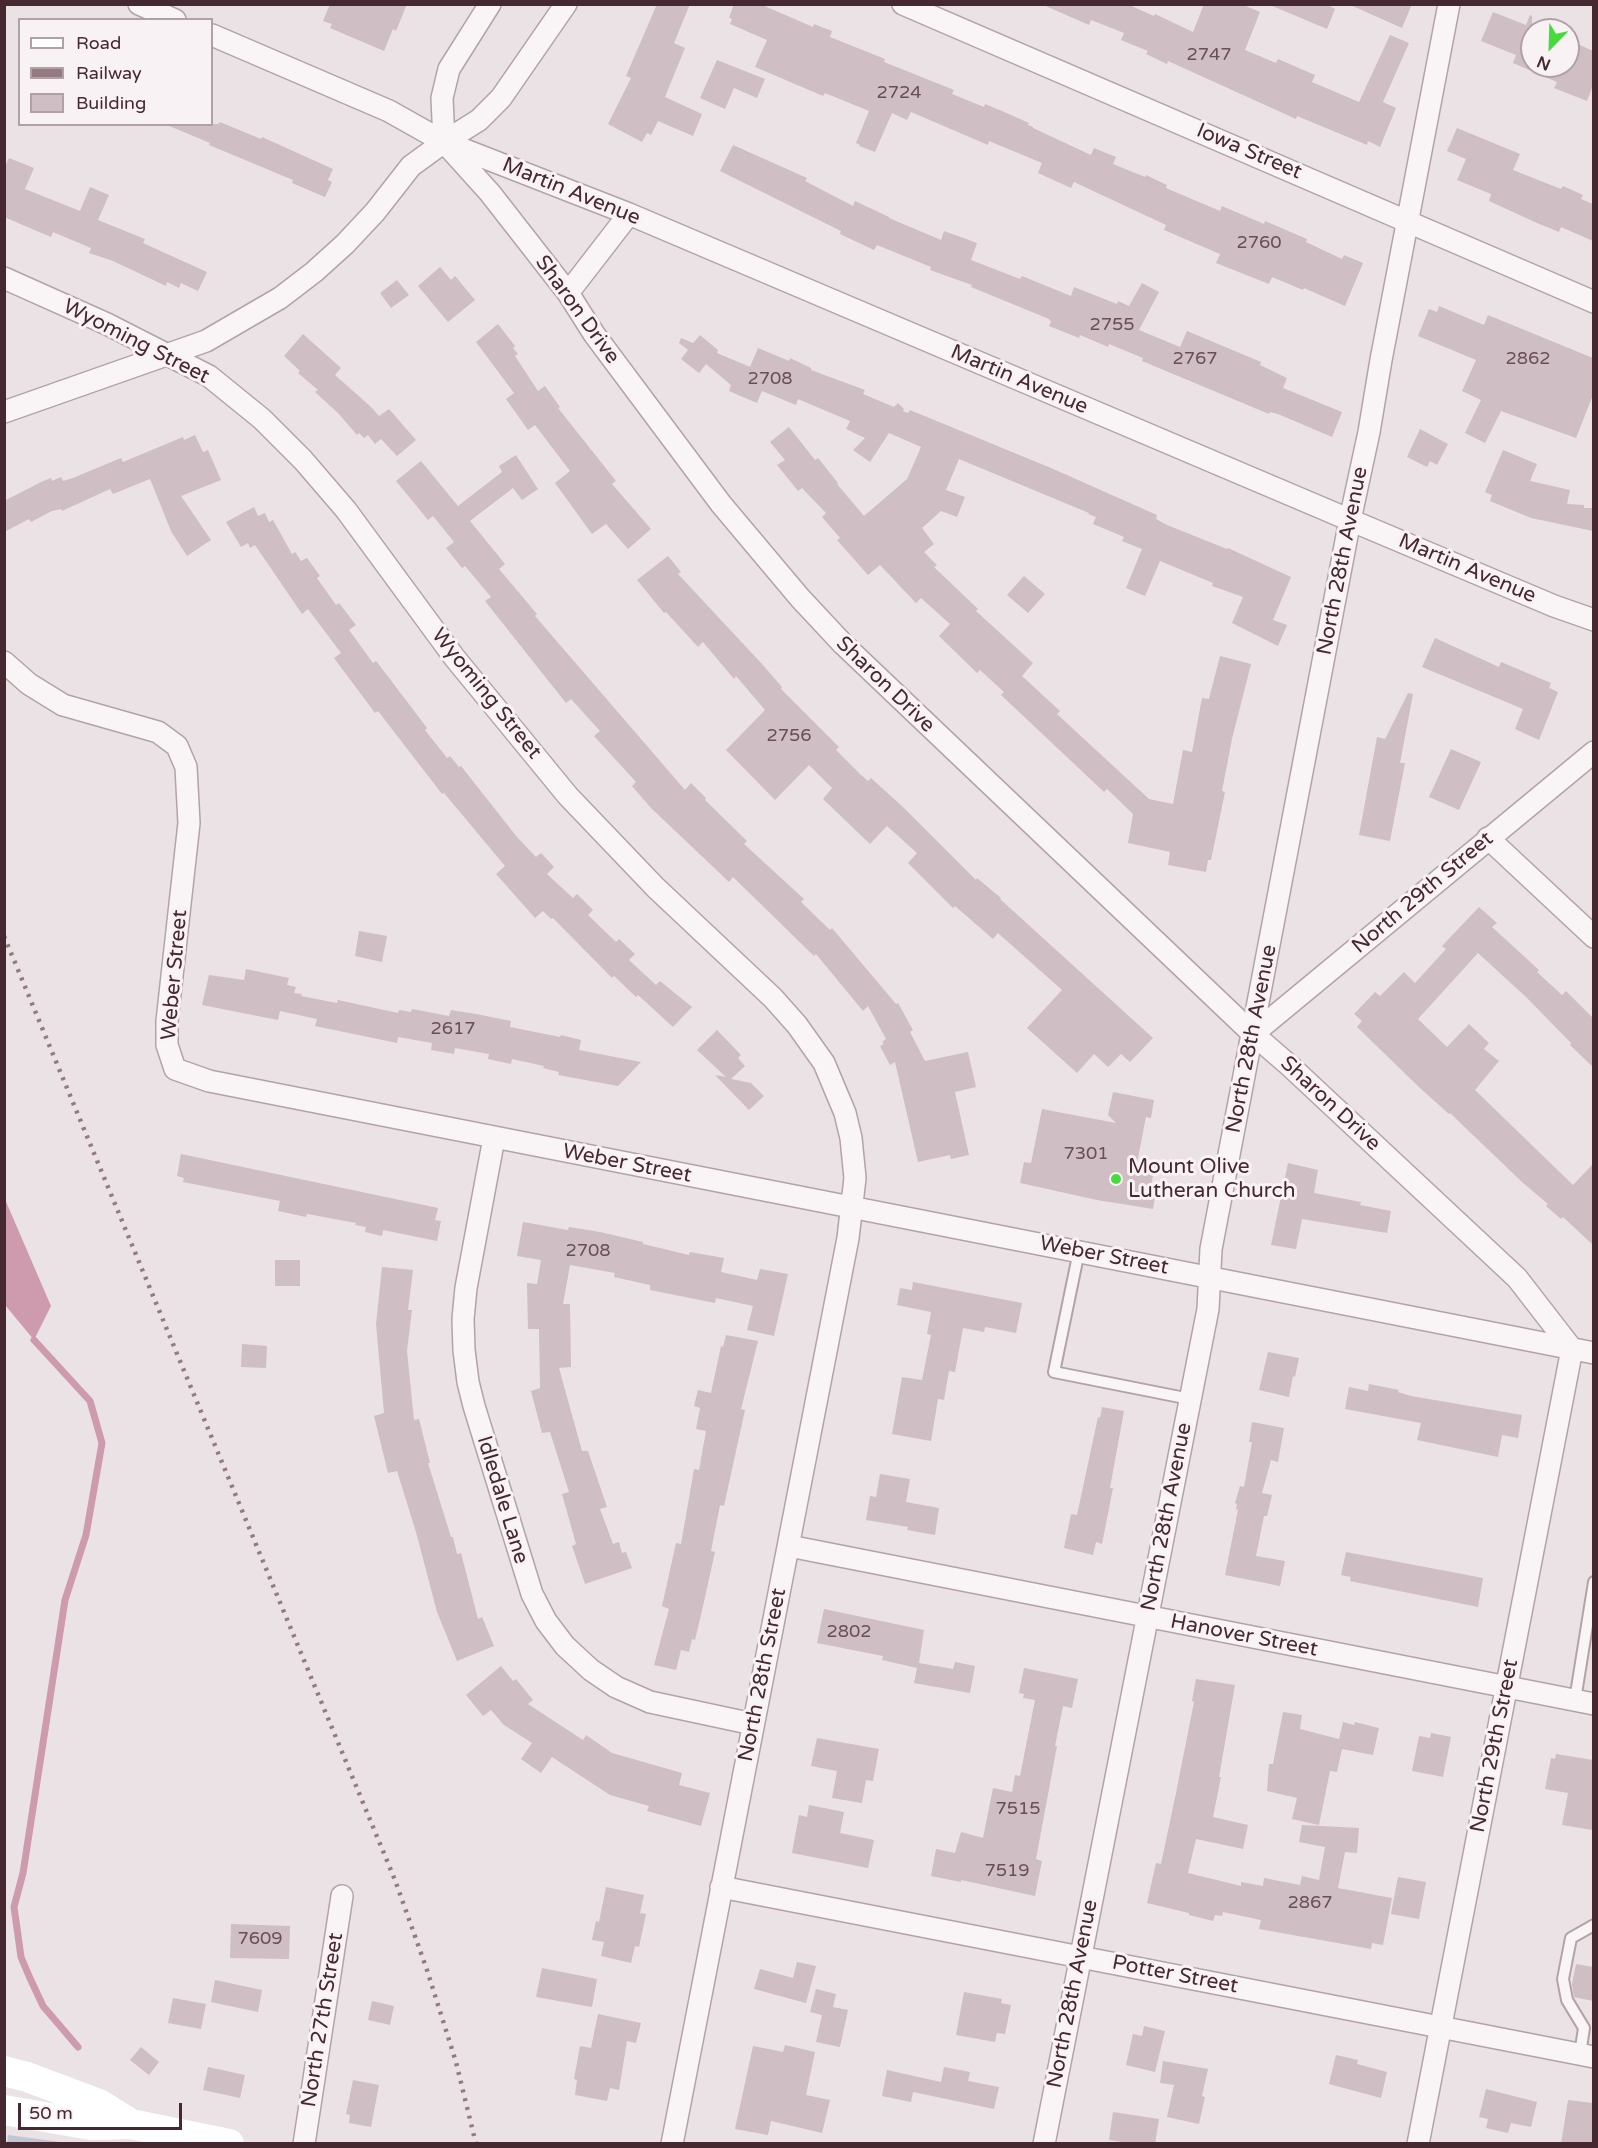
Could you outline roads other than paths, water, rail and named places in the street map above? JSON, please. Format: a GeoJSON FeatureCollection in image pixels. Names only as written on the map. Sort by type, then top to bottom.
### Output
{"type":"FeatureCollection","features":[{"type":"Feature","properties":{"kind":"main road"},"geometry":{"type":"LineString","coordinates":[[12,2070],[99,2104],[130,2124]]}},
{"type":"Feature","properties":{"kind":"main road"},"geometry":{"type":"LineString","coordinates":[[4,2110],[91,2125],[130,2124],[229,2144]]}},
{"type":"Feature","properties":{"kind":"street"},"geometry":{"type":"LineString","coordinates":[[139,4],[170,18]]}},
{"type":"Feature","properties":{"kind":"street"},"geometry":{"type":"LineString","coordinates":[[444,142],[442,98],[449,69],[490,4]]}},
{"type":"Feature","properties":{"kind":"street"},"geometry":{"type":"LineString","coordinates":[[4,412],[206,341],[280,298],[345,244],[375,212],[411,166],[478,120],[501,98],[566,4]]}},
{"type":"Feature","properties":{"kind":"street","name":"Iowa Street"},"geometry":{"type":"LineString","coordinates":[[903,4],[1593,302]]}},
{"type":"Feature","properties":{"kind":"street","name":"North 28th Avenue"},"geometry":{"type":"LineString","coordinates":[[1044,2144],[1208,1309],[1211,1249],[1449,4]]}},
{"type":"Feature","properties":{"kind":"street","name":"Sharon Drive"},"geometry":{"type":"LineString","coordinates":[[213,35],[389,111],[444,142],[490,193],[568,293],[594,334],[721,504],[807,606],[894,694],[1253,1034],[1517,1278],[1572,1349]]}},
{"type":"Feature","properties":{"kind":"street","name":"Martin Avenue"},"geometry":{"type":"LineString","coordinates":[[444,142],[629,214],[1350,520],[1587,615]]}},
{"type":"Feature","properties":{"kind":"street"},"geometry":{"type":"LineString","coordinates":[[568,293],[629,214]]}},
{"type":"Feature","properties":{"kind":"street","name":"Wyoming Street"},"geometry":{"type":"LineString","coordinates":[[4,278],[107,324],[208,376],[262,419],[303,460],[346,510],[454,657],[568,796],[656,888],[773,998],[797,1025],[824,1063],[845,1113],[851,1138],[855,1178],[852,1207]]}},
{"type":"Feature","properties":{"kind":"street","name":"Weber Street"},"geometry":{"type":"LineString","coordinates":[[4,662],[29,684],[63,705],[158,732],[177,746],[186,767],[189,823],[167,1021],[167,1046],[175,1069],[209,1081],[1593,1353]]}},
{"type":"Feature","properties":{"kind":"street","name":"North 29th Street"},"geometry":{"type":"LineString","coordinates":[[1253,1034],[1593,752]]}},
{"type":"Feature","properties":{"kind":"street"},"geometry":{"type":"LineString","coordinates":[[1488,838],[1593,937]]}},
{"type":"Feature","properties":{"kind":"street","name":"Idledale Lane"},"geometry":{"type":"LineString","coordinates":[[494,1138],[466,1288],[463,1319],[464,1350],[474,1406],[532,1594],[546,1621],[565,1646],[591,1670],[616,1687],[650,1702],[753,1724]]}},
{"type":"Feature","properties":{"kind":"street","name":"North 28th Street"},"geometry":{"type":"LineString","coordinates":[[672,2144],[789,1546],[852,1207]]}},
{"type":"Feature","properties":{"kind":"street","name":"North 29th Street"},"geometry":{"type":"LineString","coordinates":[[1418,2144],[1572,1349]]}},
{"type":"Feature","properties":{"kind":"street","name":"Hanover Street"},"geometry":{"type":"LineString","coordinates":[[789,1546],[1584,1702]]}},
{"type":"Feature","properties":{"kind":"street","name":"Potter Street"},"geometry":{"type":"LineString","coordinates":[[722,1887],[1587,2055]]}},
{"type":"Feature","properties":{"kind":"street","name":"North 27th Street"},"geometry":{"type":"LineString","coordinates":[[304,2144],[342,1896]]}},
{"type":"Feature","properties":{"kind":"lane"},"geometry":{"type":"LineString","coordinates":[[1079,1251],[1054,1372],[1190,1399]]}},
{"type":"Feature","properties":{"kind":"lane"},"geometry":{"type":"LineString","coordinates":[[1584,1702],[1593,1582]]}},
{"type":"Feature","properties":{"kind":"lane"},"geometry":{"type":"LineString","coordinates":[[1587,2055],[1584,2028],[1567,2000],[1563,1979],[1571,1938],[1593,1925]]}},
{"type":"Feature","properties":{"kind":"waterway"},"geometry":{"type":"LineString","coordinates":[[34,1340],[90,1401],[102,1443],[86,1535],[65,1600],[23,1873],[14,1907],[21,1957],[29,1976],[43,2006],[78,2047]]}},
{"type":"Feature","properties":{"kind":"railway"},"geometry":{"type":"LineString","coordinates":[[4,936],[395,1880],[456,2062],[476,2144]]}},
{"type":"Feature","properties":{"kind":"place","name":"Mount Olive Lutheran Church"},"geometry":{"type":"Point","coordinates":[1116,1179]}}]}
